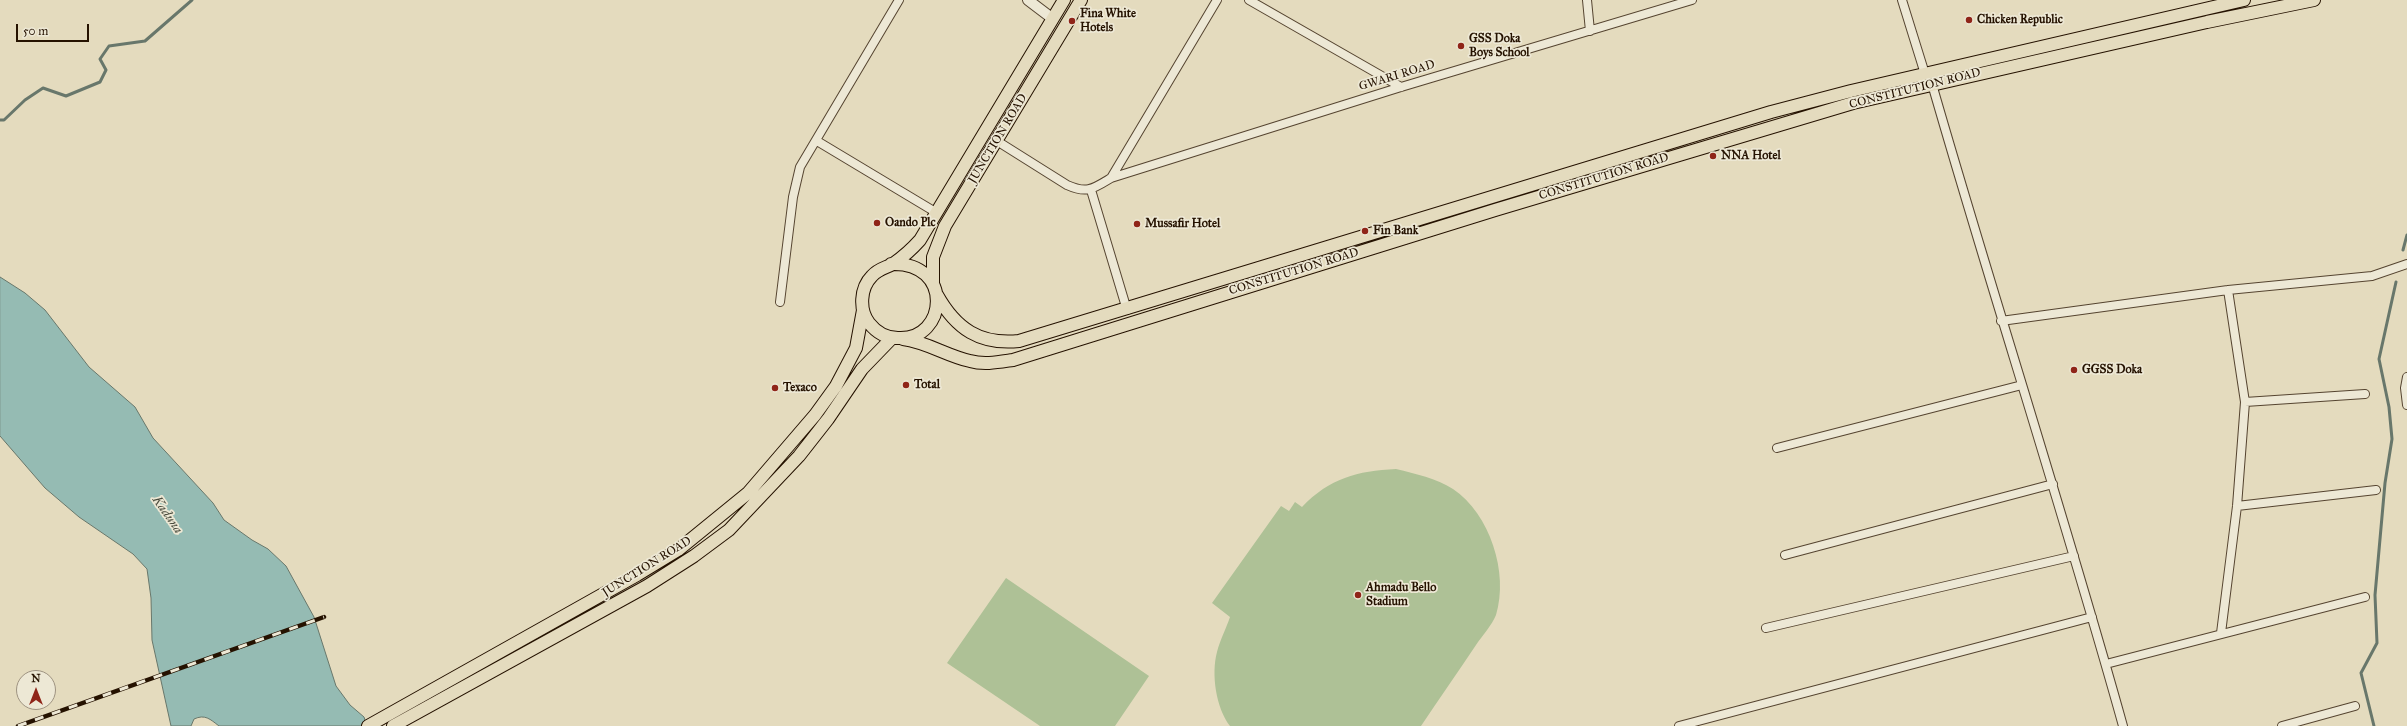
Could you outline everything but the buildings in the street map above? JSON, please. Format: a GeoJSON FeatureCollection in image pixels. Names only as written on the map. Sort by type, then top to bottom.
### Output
{"type":"FeatureCollection","features":[{"type":"Feature","properties":{"kind":"main road","name":"JUNCTION ROAD"},"geometry":{"type":"LineString","coordinates":[[891,264],[913,249],[937,213],[1064,0]]}},
{"type":"Feature","properties":{"kind":"main road","name":"JUNCTION ROAD"},"geometry":{"type":"LineString","coordinates":[[935,290],[932,257],[938,240],[1081,0]]}},
{"type":"Feature","properties":{"kind":"main road","name":"CONSTITUTION ROAD"},"geometry":{"type":"LineString","coordinates":[[935,290],[944,307],[965,328],[989,341],[1004,342],[1035,337],[1127,310],[1695,134],[1850,91],[2241,0]]}},
{"type":"Feature","properties":{"kind":"main road","name":"CONSTITUTION ROAD"},"geometry":{"type":"LineString","coordinates":[[898,338],[925,343],[970,361],[994,363],[1013,360],[1364,250],[1853,103],[2206,22],[2314,0]]}},
{"type":"Feature","properties":{"kind":"main road"},"geometry":{"type":"LineString","coordinates":[[1360,238],[1364,250]]}},
{"type":"Feature","properties":{"kind":"main road"},"geometry":{"type":"LineString","coordinates":[[891,264],[904,264],[916,267],[926,274],[935,290],[937,308],[933,319],[925,329],[915,336],[898,338],[873,328],[862,310],[862,298],[868,281],[880,269],[891,264]]}},
{"type":"Feature","properties":{"kind":"main road","name":"JUNCTION ROAD"},"geometry":{"type":"LineString","coordinates":[[368,726],[678,550],[748,493],[815,415],[836,386],[856,348],[862,310]]}},
{"type":"Feature","properties":{"kind":"main road","name":"JUNCTION ROAD"},"geometry":{"type":"LineString","coordinates":[[393,726],[647,586],[694,556],[728,530],[800,456],[828,419],[862,369],[898,338]]}},
{"type":"Feature","properties":{"kind":"street"},"geometry":{"type":"LineString","coordinates":[[780,302],[793,197],[800,167],[817,141],[899,0]]}},
{"type":"Feature","properties":{"kind":"street"},"geometry":{"type":"LineString","coordinates":[[1028,0],[1053,19]]}},
{"type":"Feature","properties":{"kind":"street","name":"GWARI ROAD"},"geometry":{"type":"LineString","coordinates":[[1111,178],[1217,0]]}},
{"type":"Feature","properties":{"kind":"street"},"geometry":{"type":"LineString","coordinates":[[1249,0],[1401,87]]}},
{"type":"Feature","properties":{"kind":"street"},"geometry":{"type":"LineString","coordinates":[[1587,0],[1590,31]]}},
{"type":"Feature","properties":{"kind":"street","name":"GWARI ROAD"},"geometry":{"type":"LineString","coordinates":[[1091,190],[1111,178],[1401,87],[1692,0]]}},
{"type":"Feature","properties":{"kind":"street"},"geometry":{"type":"LineString","coordinates":[[1902,0],[1925,74]]}},
{"type":"Feature","properties":{"kind":"street"},"geometry":{"type":"LineString","coordinates":[[1932,84],[2001,321],[2053,484],[2123,726]]}},
{"type":"Feature","properties":{"kind":"street"},"geometry":{"type":"LineString","coordinates":[[817,141],[937,213]]}},
{"type":"Feature","properties":{"kind":"street"},"geometry":{"type":"LineString","coordinates":[[997,141],[1067,185],[1077,190],[1091,190],[1127,310]]}},
{"type":"Feature","properties":{"kind":"street"},"geometry":{"type":"LineString","coordinates":[[2001,321],[2228,290],[2372,276],[2407,264]]}},
{"type":"Feature","properties":{"kind":"street"},"geometry":{"type":"LineString","coordinates":[[2222,633],[2237,506],[2245,402],[2228,290]]}},
{"type":"Feature","properties":{"kind":"street"},"geometry":{"type":"LineString","coordinates":[[2407,377],[2405,388],[2407,405]]}},
{"type":"Feature","properties":{"kind":"street"},"geometry":{"type":"LineString","coordinates":[[1777,448],[2022,385]]}},
{"type":"Feature","properties":{"kind":"street"},"geometry":{"type":"LineString","coordinates":[[2245,402],[2364,394]]}},
{"type":"Feature","properties":{"kind":"street"},"geometry":{"type":"LineString","coordinates":[[1785,555],[2053,484]]}},
{"type":"Feature","properties":{"kind":"street"},"geometry":{"type":"LineString","coordinates":[[2237,506],[2376,490]]}},
{"type":"Feature","properties":{"kind":"street"},"geometry":{"type":"LineString","coordinates":[[1766,628],[2074,556]]}},
{"type":"Feature","properties":{"kind":"street"},"geometry":{"type":"LineString","coordinates":[[2106,664],[2365,597]]}},
{"type":"Feature","properties":{"kind":"street"},"geometry":{"type":"LineString","coordinates":[[1679,726],[2092,617]]}},
{"type":"Feature","properties":{"kind":"street"},"geometry":{"type":"LineString","coordinates":[[2282,726],[2355,706]]}},
{"type":"Feature","properties":{"kind":"green space","name":"Ahmadu Bello Stadium"},"geometry":{"type":"Polygon","coordinates":[[[1396,469],[1426,477],[1446,485],[1466,500],[1477,513],[1486,529],[1498,563],[1500,581],[1499,599],[1496,615],[1492,623],[1421,726],[1230,726],[1225,719],[1218,700],[1215,680],[1215,661],[1218,648],[1230,617],[1212,603],[1281,506],[1289,511],[1295,502],[1302,507],[1323,489],[1345,478],[1357,474],[1396,469]]]}},
{"type":"Feature","properties":{"kind":"green space"},"geometry":{"type":"Polygon","coordinates":[[[1006,578],[1149,676],[1115,726],[1040,726],[947,663],[1006,578]]]}},
{"type":"Feature","properties":{"kind":"water","name":"Kaduna"},"geometry":{"type":"Polygon","coordinates":[[[0,277],[25,293],[45,310],[89,367],[135,407],[153,438],[213,503],[224,520],[252,540],[268,549],[286,566],[314,617],[336,686],[350,705],[364,717],[367,726],[219,726],[210,719],[201,717],[194,719],[191,726],[171,726],[152,640],[151,598],[147,569],[133,554],[79,517],[45,488],[0,436],[0,277]]]}},
{"type":"Feature","properties":{"kind":"waterway"},"geometry":{"type":"LineString","coordinates":[[0,120],[4,120],[25,100],[43,88],[66,96],[100,82],[106,70],[100,59],[109,46],[145,41],[192,0]]}},
{"type":"Feature","properties":{"kind":"waterway"},"geometry":{"type":"LineString","coordinates":[[2403,250],[2407,235]]}},
{"type":"Feature","properties":{"kind":"waterway"},"geometry":{"type":"LineString","coordinates":[[2374,726],[2361,673],[2377,643],[2375,595],[2385,483],[2392,439],[2389,407],[2379,359],[2396,282]]}},
{"type":"Feature","properties":{"kind":"railway"},"geometry":{"type":"LineString","coordinates":[[18,726],[324,617]]}},
{"type":"Feature","properties":{"kind":"place","name":"Chicken Republic"},"geometry":{"type":"Point","coordinates":[1969,20]}},
{"type":"Feature","properties":{"kind":"place","name":"Fina White Hotels"},"geometry":{"type":"Point","coordinates":[1072,21]}},
{"type":"Feature","properties":{"kind":"place","name":"GSS Doka Boys School"},"geometry":{"type":"Point","coordinates":[1461,46]}},
{"type":"Feature","properties":{"kind":"place","name":"NNA Hotel"},"geometry":{"type":"Point","coordinates":[1713,156]}},
{"type":"Feature","properties":{"kind":"place","name":"Oando Plc"},"geometry":{"type":"Point","coordinates":[877,223]}},
{"type":"Feature","properties":{"kind":"place","name":"Mussafir Hotel"},"geometry":{"type":"Point","coordinates":[1137,224]}},
{"type":"Feature","properties":{"kind":"place","name":"Fin Bank"},"geometry":{"type":"Point","coordinates":[1365,231]}},
{"type":"Feature","properties":{"kind":"place","name":"GGSS Doka"},"geometry":{"type":"Point","coordinates":[2074,370]}},
{"type":"Feature","properties":{"kind":"place","name":"Total"},"geometry":{"type":"Point","coordinates":[906,385]}},
{"type":"Feature","properties":{"kind":"place","name":"Texaco"},"geometry":{"type":"Point","coordinates":[775,388]}},
{"type":"Feature","properties":{"kind":"place","name":"Ahmadu Bello Stadium"},"geometry":{"type":"Point","coordinates":[1358,595]}}]}
